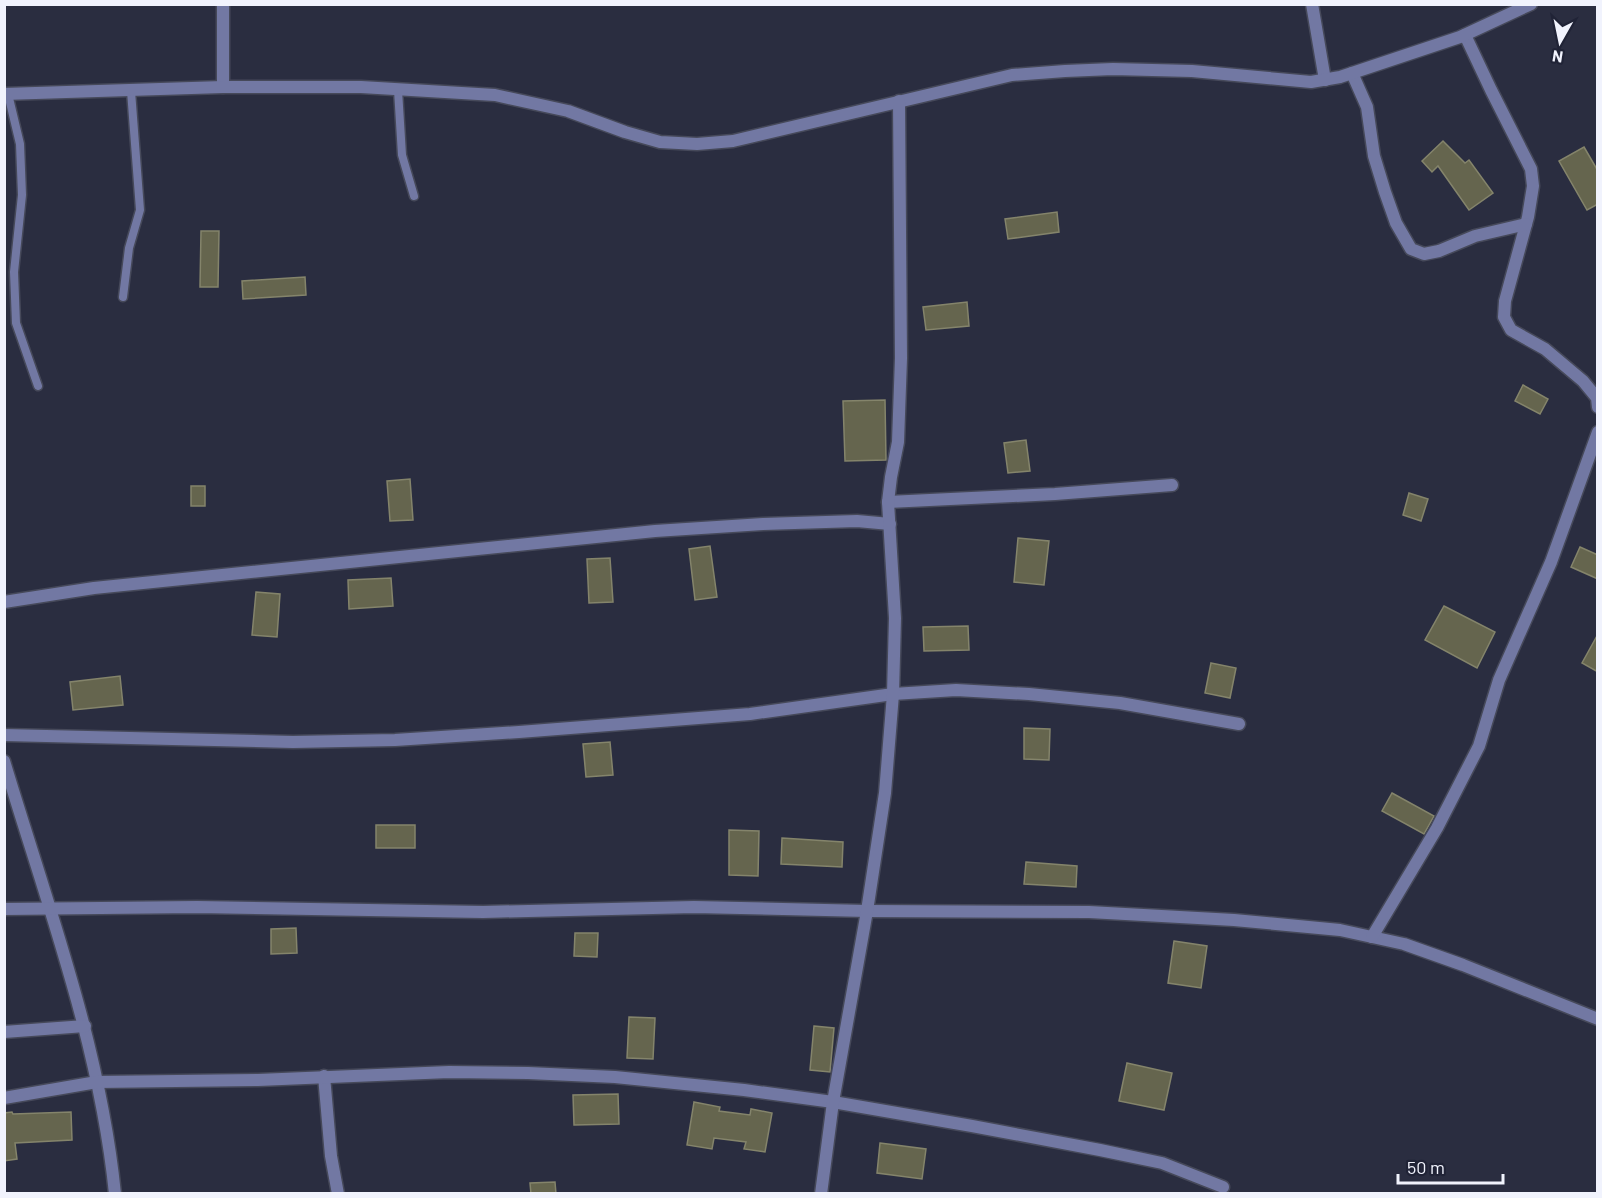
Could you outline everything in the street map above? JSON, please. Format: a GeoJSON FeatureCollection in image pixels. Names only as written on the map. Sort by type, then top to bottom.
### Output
{"type":"FeatureCollection","features":[{"type":"Feature","properties":{"kind":"street"},"geometry":{"type":"LineString","coordinates":[[223,4],[223,87]]}},
{"type":"Feature","properties":{"kind":"street"},"geometry":{"type":"LineString","coordinates":[[1311,4],[1325,80]]}},
{"type":"Feature","properties":{"kind":"street"},"geometry":{"type":"LineString","coordinates":[[6,94],[131,92],[223,87],[361,87],[510,98],[568,111],[624,132],[660,142],[697,144],[734,141],[1012,75],[1113,69],[1181,71],[1311,82],[1325,80],[1465,35],[1531,4]]}},
{"type":"Feature","properties":{"kind":"street"},"geometry":{"type":"LineString","coordinates":[[1465,35],[1532,169],[1533,186],[1526,224],[1505,301],[1504,317],[1511,330],[1545,349],[1583,381],[1597,398],[1598,407]]}},
{"type":"Feature","properties":{"kind":"street"},"geometry":{"type":"LineString","coordinates":[[1352,73],[1367,107],[1374,156],[1385,192],[1396,224],[1411,249],[1424,254],[1439,251],[1475,236],[1526,224]]}},
{"type":"Feature","properties":{"kind":"street"},"geometry":{"type":"LineString","coordinates":[[821,1194],[833,1102],[867,911],[885,793],[893,694],[895,618],[888,502],[898,442],[901,358],[899,101]]}},
{"type":"Feature","properties":{"kind":"street"},"geometry":{"type":"LineString","coordinates":[[1372,937],[1437,828],[1479,746],[1499,680],[1551,562],[1597,438]]}},
{"type":"Feature","properties":{"kind":"street"},"geometry":{"type":"LineString","coordinates":[[888,502],[1055,495],[1172,485]]}},
{"type":"Feature","properties":{"kind":"street"},"geometry":{"type":"LineString","coordinates":[[4,602],[94,588],[655,531],[857,521],[890,524]]}},
{"type":"Feature","properties":{"kind":"street"},"geometry":{"type":"LineString","coordinates":[[4,735],[293,742],[395,740],[750,714],[893,694],[956,690],[1120,703],[1239,724]]}},
{"type":"Feature","properties":{"kind":"street"},"geometry":{"type":"LineString","coordinates":[[4,761],[85,1026],[98,1082],[115,1194]]}},
{"type":"Feature","properties":{"kind":"street"},"geometry":{"type":"LineString","coordinates":[[4,909],[196,907],[483,912],[694,907],[867,911],[1089,912],[1234,920],[1340,930],[1404,944],[1598,1019]]}},
{"type":"Feature","properties":{"kind":"street"},"geometry":{"type":"LineString","coordinates":[[4,1032],[85,1026]]}},
{"type":"Feature","properties":{"kind":"street"},"geometry":{"type":"LineString","coordinates":[[4,1098],[98,1082],[528,1072],[615,1077],[833,1102],[1100,1150],[1162,1164],[1223,1187]]}},
{"type":"Feature","properties":{"kind":"street"},"geometry":{"type":"LineString","coordinates":[[324,1076],[331,1155],[338,1194]]}},
{"type":"Feature","properties":{"kind":"lane"},"geometry":{"type":"LineString","coordinates":[[398,90],[402,154],[414,196]]}},
{"type":"Feature","properties":{"kind":"lane"},"geometry":{"type":"LineString","coordinates":[[123,297],[129,248],[140,210],[131,92]]}},
{"type":"Feature","properties":{"kind":"lane"},"geometry":{"type":"LineString","coordinates":[[6,94],[20,144],[22,195],[14,272],[16,323],[38,386]]}},
{"type":"Feature","properties":{"kind":"building"},"geometry":{"type":"Polygon","coordinates":[[[1443,141],[1465,163],[1469,160],[1493,193],[1469,210],[1438,166],[1432,172],[1422,161],[1443,141]]]}},
{"type":"Feature","properties":{"kind":"building"},"geometry":{"type":"Polygon","coordinates":[[[1584,147],[1598,171],[1598,204],[1587,210],[1559,161],[1584,147]]]}},
{"type":"Feature","properties":{"kind":"building"},"geometry":{"type":"Polygon","coordinates":[[[1057,212],[1059,232],[1008,239],[1005,219],[1057,212]]]}},
{"type":"Feature","properties":{"kind":"building"},"geometry":{"type":"Polygon","coordinates":[[[201,231],[219,231],[218,287],[200,287],[201,231]]]}},
{"type":"Feature","properties":{"kind":"building"},"geometry":{"type":"Polygon","coordinates":[[[305,277],[306,295],[243,299],[242,281],[305,277]]]}},
{"type":"Feature","properties":{"kind":"building"},"geometry":{"type":"Polygon","coordinates":[[[967,302],[969,326],[926,330],[923,307],[967,302]]]}},
{"type":"Feature","properties":{"kind":"building"},"geometry":{"type":"Polygon","coordinates":[[[1523,385],[1548,399],[1540,414],[1515,401],[1523,385]]]}},
{"type":"Feature","properties":{"kind":"building"},"geometry":{"type":"Polygon","coordinates":[[[885,400],[886,460],[845,461],[843,401],[885,400]]]}},
{"type":"Feature","properties":{"kind":"building"},"geometry":{"type":"Polygon","coordinates":[[[1026,440],[1030,471],[1008,473],[1004,443],[1026,440]]]}},
{"type":"Feature","properties":{"kind":"building"},"geometry":{"type":"Polygon","coordinates":[[[410,479],[413,520],[390,521],[387,481],[410,479]]]}},
{"type":"Feature","properties":{"kind":"building"},"geometry":{"type":"Polygon","coordinates":[[[191,486],[205,486],[205,506],[191,506],[191,486]]]}},
{"type":"Feature","properties":{"kind":"building"},"geometry":{"type":"Polygon","coordinates":[[[1409,493],[1428,499],[1421,521],[1403,515],[1409,493]]]}},
{"type":"Feature","properties":{"kind":"building"},"geometry":{"type":"Polygon","coordinates":[[[1018,538],[1049,541],[1044,585],[1014,582],[1018,538]]]}},
{"type":"Feature","properties":{"kind":"building"},"geometry":{"type":"Polygon","coordinates":[[[710,546],[717,597],[695,600],[689,549],[710,546]]]}},
{"type":"Feature","properties":{"kind":"building"},"geometry":{"type":"Polygon","coordinates":[[[1580,547],[1598,555],[1598,579],[1571,567],[1580,547]]]}},
{"type":"Feature","properties":{"kind":"building"},"geometry":{"type":"Polygon","coordinates":[[[610,558],[613,602],[589,603],[587,559],[610,558]]]}},
{"type":"Feature","properties":{"kind":"building"},"geometry":{"type":"Polygon","coordinates":[[[391,578],[393,606],[349,609],[348,580],[391,578]]]}},
{"type":"Feature","properties":{"kind":"building"},"geometry":{"type":"Polygon","coordinates":[[[256,592],[280,594],[277,637],[252,635],[256,592]]]}},
{"type":"Feature","properties":{"kind":"building"},"geometry":{"type":"Polygon","coordinates":[[[1444,606],[1495,632],[1477,668],[1425,640],[1444,606]]]}},
{"type":"Feature","properties":{"kind":"building"},"geometry":{"type":"Polygon","coordinates":[[[968,626],[969,650],[924,651],[923,627],[968,626]]]}},
{"type":"Feature","properties":{"kind":"building"},"geometry":{"type":"Polygon","coordinates":[[[1598,634],[1598,672],[1582,663],[1598,634]]]}},
{"type":"Feature","properties":{"kind":"building"},"geometry":{"type":"Polygon","coordinates":[[[1211,663],[1236,668],[1230,698],[1205,693],[1211,663]]]}},
{"type":"Feature","properties":{"kind":"building"},"geometry":{"type":"Polygon","coordinates":[[[120,676],[123,705],[73,710],[70,682],[120,676]]]}},
{"type":"Feature","properties":{"kind":"building"},"geometry":{"type":"Polygon","coordinates":[[[1024,728],[1050,729],[1049,760],[1024,759],[1024,728]]]}},
{"type":"Feature","properties":{"kind":"building"},"geometry":{"type":"Polygon","coordinates":[[[610,742],[613,775],[586,777],[583,744],[610,742]]]}},
{"type":"Feature","properties":{"kind":"building"},"geometry":{"type":"Polygon","coordinates":[[[1392,793],[1434,816],[1424,834],[1382,811],[1392,793]]]}},
{"type":"Feature","properties":{"kind":"building"},"geometry":{"type":"Polygon","coordinates":[[[376,825],[415,825],[415,848],[376,848],[376,825]]]}},
{"type":"Feature","properties":{"kind":"building"},"geometry":{"type":"Polygon","coordinates":[[[729,830],[759,831],[758,876],[729,875],[729,830]]]}},
{"type":"Feature","properties":{"kind":"building"},"geometry":{"type":"Polygon","coordinates":[[[782,838],[843,842],[842,867],[781,864],[782,838]]]}},
{"type":"Feature","properties":{"kind":"building"},"geometry":{"type":"Polygon","coordinates":[[[1026,862],[1077,866],[1076,887],[1024,884],[1026,862]]]}},
{"type":"Feature","properties":{"kind":"building"},"geometry":{"type":"Polygon","coordinates":[[[296,928],[297,953],[271,954],[271,929],[296,928]]]}},
{"type":"Feature","properties":{"kind":"building"},"geometry":{"type":"Polygon","coordinates":[[[575,933],[598,933],[597,957],[574,956],[575,933]]]}},
{"type":"Feature","properties":{"kind":"building"},"geometry":{"type":"Polygon","coordinates":[[[1174,941],[1207,946],[1201,988],[1168,983],[1174,941]]]}},
{"type":"Feature","properties":{"kind":"building"},"geometry":{"type":"Polygon","coordinates":[[[629,1017],[655,1018],[653,1059],[627,1058],[629,1017]]]}},
{"type":"Feature","properties":{"kind":"building"},"geometry":{"type":"Polygon","coordinates":[[[814,1026],[834,1028],[830,1072],[810,1070],[814,1026]]]}},
{"type":"Feature","properties":{"kind":"building"},"geometry":{"type":"Polygon","coordinates":[[[1127,1063],[1172,1073],[1164,1110],[1119,1101],[1127,1063]]]}},
{"type":"Feature","properties":{"kind":"building"},"geometry":{"type":"Polygon","coordinates":[[[618,1094],[619,1124],[574,1125],[573,1095],[618,1094]]]}},
{"type":"Feature","properties":{"kind":"building"},"geometry":{"type":"Polygon","coordinates":[[[694,1102],[720,1107],[719,1111],[750,1115],[751,1109],[772,1113],[765,1152],[744,1149],[746,1142],[714,1138],[712,1149],[687,1145],[694,1102]]]}},
{"type":"Feature","properties":{"kind":"building"},"geometry":{"type":"Polygon","coordinates":[[[12,1112],[13,1114],[71,1112],[72,1140],[15,1143],[17,1159],[4,1161],[4,1113],[12,1112]]]}},
{"type":"Feature","properties":{"kind":"building"},"geometry":{"type":"Polygon","coordinates":[[[880,1143],[926,1149],[922,1179],[877,1173],[880,1143]]]}},
{"type":"Feature","properties":{"kind":"building"},"geometry":{"type":"Polygon","coordinates":[[[555,1182],[556,1194],[531,1194],[530,1183],[555,1182]]]}}]}
